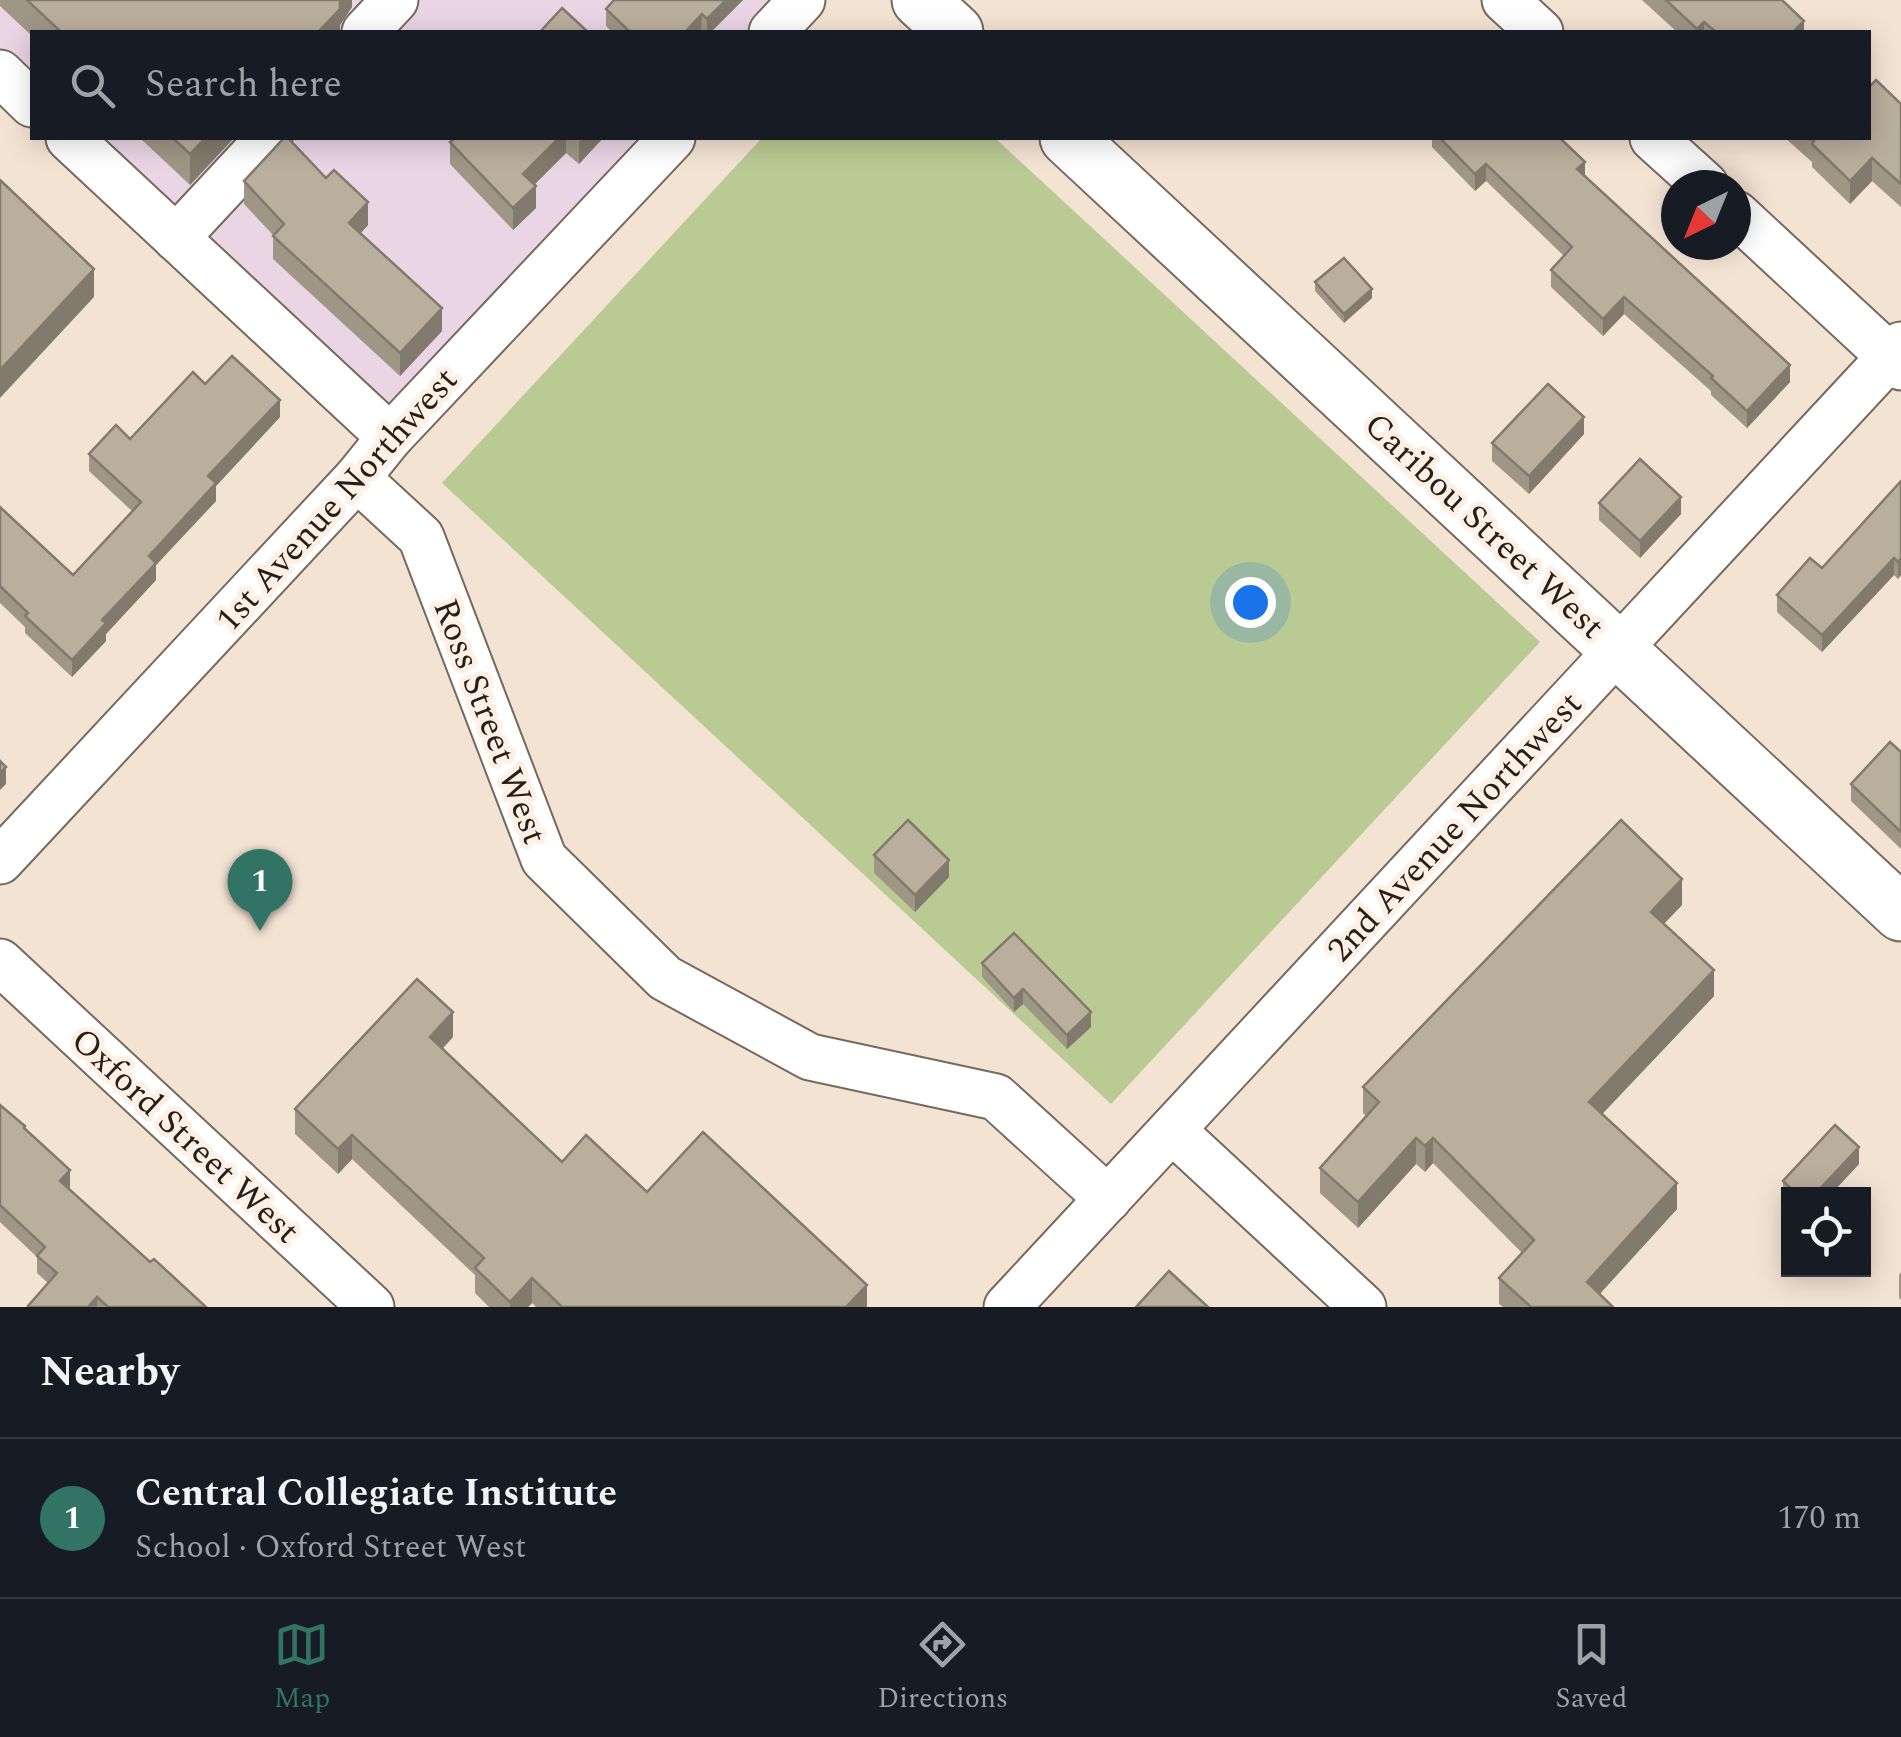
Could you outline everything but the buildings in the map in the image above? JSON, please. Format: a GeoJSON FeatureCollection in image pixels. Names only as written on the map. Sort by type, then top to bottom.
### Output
{"type":"FeatureCollection","features":[{"type":"Feature","properties":{"kind":"street"},"geometry":{"type":"LineString","coordinates":[[367,30],[395,0]]}},
{"type":"Feature","properties":{"kind":"street"},"geometry":{"type":"LineString","coordinates":[[774,30],[802,0]]}},
{"type":"Feature","properties":{"kind":"street"},"geometry":{"type":"LineString","coordinates":[[920,0],[953,30]]}},
{"type":"Feature","properties":{"kind":"street"},"geometry":{"type":"LineString","coordinates":[[1504,0],[1538,30]]}},
{"type":"Feature","properties":{"kind":"street"},"geometry":{"type":"LineString","coordinates":[[0,73],[30,102]]}},
{"type":"Feature","properties":{"kind":"street"},"geometry":{"type":"LineString","coordinates":[[71,140],[390,437]]}},
{"type":"Feature","properties":{"kind":"street"},"geometry":{"type":"LineString","coordinates":[[176,238],[267,140]]}},
{"type":"Feature","properties":{"kind":"street","name":"1st Avenue Northwest"},"geometry":{"type":"LineString","coordinates":[[0,861],[670,140]]}},
{"type":"Feature","properties":{"kind":"street","name":"Caribou Street West"},"geometry":{"type":"LineString","coordinates":[[1070,140],[1901,913]]}},
{"type":"Feature","properties":{"kind":"street"},"geometry":{"type":"LineString","coordinates":[[1655,140],[1688,170]]}},
{"type":"Feature","properties":{"kind":"street"},"geometry":{"type":"LineString","coordinates":[[1751,227],[1897,356]]}},
{"type":"Feature","properties":{"kind":"street","name":"2nd Avenue Northwest"},"geometry":{"type":"LineString","coordinates":[[1008,1307],[1618,650],[1897,356]]}},
{"type":"Feature","properties":{"kind":"street","name":"Ross Street West"},"geometry":{"type":"LineString","coordinates":[[357,478],[421,537],[544,859],[665,978],[810,1057],[996,1097],[1108,1199]]}},
{"type":"Feature","properties":{"kind":"street","name":"Oxford Street West"},"geometry":{"type":"LineString","coordinates":[[0,962],[364,1304]]}},
{"type":"Feature","properties":{"kind":"street"},"geometry":{"type":"LineString","coordinates":[[1172,1130],[1363,1307]]}},
{"type":"Feature","properties":{"kind":"shaded area"},"geometry":{"type":"Polygon","coordinates":[[[0,0],[802,0],[774,30],[30,30],[30,102],[0,73],[0,0]]]}},
{"type":"Feature","properties":{"kind":"shaded area"},"geometry":{"type":"Polygon","coordinates":[[[71,140],[670,140],[390,437],[71,140]]]}},
{"type":"Feature","properties":{"kind":"green space"},"geometry":{"type":"Polygon","coordinates":[[[760,140],[997,140],[1540,642],[1111,1104],[442,483],[760,140]]]}},
{"type":"Feature","properties":{"kind":"place","name":"Central Collegiate Institute"},"geometry":{"type":"Point","coordinates":[260,931]}}]}
